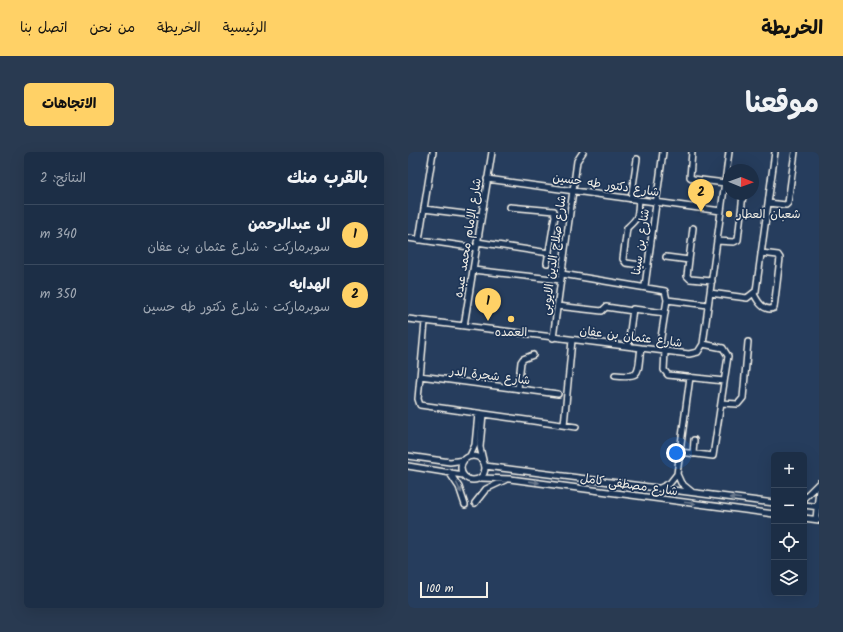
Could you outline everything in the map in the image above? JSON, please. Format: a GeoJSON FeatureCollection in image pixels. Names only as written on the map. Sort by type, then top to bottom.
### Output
{"type":"FeatureCollection","features":[{"type":"Feature","properties":{"kind":"street"},"geometry":{"type":"LineString","coordinates":[[419,240],[433,152]]}},
{"type":"Feature","properties":{"kind":"street","name":"شارع الإمام محمد عبده"},"geometry":{"type":"LineString","coordinates":[[464,326],[492,152]]}},
{"type":"Feature","properties":{"kind":"street","name":"شارع صلاح الدين الايوبى"},"geometry":{"type":"LineString","coordinates":[[553,338],[577,161],[582,152]]}},
{"type":"Feature","properties":{"kind":"street","name":"شارع بن سينا"},"geometry":{"type":"LineString","coordinates":[[645,286],[663,152]]}},
{"type":"Feature","properties":{"kind":"street"},"geometry":{"type":"LineString","coordinates":[[692,152],[690,177],[693,179],[723,184]]}},
{"type":"Feature","properties":{"kind":"street"},"geometry":{"type":"LineString","coordinates":[[728,164],[729,152]]}},
{"type":"Feature","properties":{"kind":"street"},"geometry":{"type":"LineString","coordinates":[[710,294],[747,298],[756,291],[775,152]]}},
{"type":"Feature","properties":{"kind":"street"},"geometry":{"type":"LineString","coordinates":[[768,203],[786,205],[788,203],[795,152]]}},
{"type":"Feature","properties":{"kind":"street"},"geometry":{"type":"LineString","coordinates":[[631,199],[637,159]]}},
{"type":"Feature","properties":{"kind":"street","name":"شارع دكتور طه حسين"},"geometry":{"type":"LineString","coordinates":[[487,179],[573,192],[721,211]]}},
{"type":"Feature","properties":{"kind":"street"},"geometry":{"type":"LineString","coordinates":[[639,200],[636,219],[633,224],[626,228],[623,259],[626,263],[648,266]]}},
{"type":"Feature","properties":{"kind":"street"},"geometry":{"type":"LineString","coordinates":[[680,452],[713,456],[727,353],[723,348],[703,344],[723,200]]}},
{"type":"Feature","properties":{"kind":"street"},"geometry":{"type":"LineString","coordinates":[[717,241],[734,242],[738,240],[743,200]]}},
{"type":"Feature","properties":{"kind":"street"},"geometry":{"type":"LineString","coordinates":[[510,207],[554,211],[555,216],[547,263]]}},
{"type":"Feature","properties":{"kind":"street"},"geometry":{"type":"LineString","coordinates":[[424,209],[481,216]]}},
{"type":"Feature","properties":{"kind":"street"},"geometry":{"type":"LineString","coordinates":[[693,228],[688,278],[712,282]]}},
{"type":"Feature","properties":{"kind":"street"},"geometry":{"type":"LineString","coordinates":[[408,238],[476,248]]}},
{"type":"Feature","properties":{"kind":"street"},"geometry":{"type":"LineString","coordinates":[[477,242],[549,253]]}},
{"type":"Feature","properties":{"kind":"street"},"geometry":{"type":"LineString","coordinates":[[754,294],[762,306],[770,309],[774,308],[780,257],[761,253]]}},
{"type":"Feature","properties":{"kind":"street"},"geometry":{"type":"LineString","coordinates":[[666,257],[689,260]]}},
{"type":"Feature","properties":{"kind":"street"},"geometry":{"type":"LineString","coordinates":[[472,270],[561,277],[645,286],[665,291],[667,300],[659,350]]}},
{"type":"Feature","properties":{"kind":"street"},"geometry":{"type":"LineString","coordinates":[[667,300],[708,305]]}},
{"type":"Feature","properties":{"kind":"street"},"geometry":{"type":"LineString","coordinates":[[557,306],[602,311],[606,307],[633,311],[634,309],[665,313]]}},
{"type":"Feature","properties":{"kind":"street"},"geometry":{"type":"LineString","coordinates":[[628,346],[633,311]]}},
{"type":"Feature","properties":{"kind":"street","name":"شارع عثمان بن عفان"},"geometry":{"type":"LineString","coordinates":[[408,319],[553,338],[694,354],[698,352],[703,344]]}},
{"type":"Feature","properties":{"kind":"street"},"geometry":{"type":"LineString","coordinates":[[425,322],[418,401],[422,406],[576,427]]}},
{"type":"Feature","properties":{"kind":"street"},"geometry":{"type":"LineString","coordinates":[[564,425],[572,340]]}},
{"type":"Feature","properties":{"kind":"street"},"geometry":{"type":"LineString","coordinates":[[721,403],[738,404],[743,398],[748,342]]}},
{"type":"Feature","properties":{"kind":"street"},"geometry":{"type":"LineString","coordinates":[[615,375],[635,376],[638,372],[641,348]]}},
{"type":"Feature","properties":{"kind":"street"},"geometry":{"type":"LineString","coordinates":[[665,351],[664,370],[668,375],[724,381]]}},
{"type":"Feature","properties":{"kind":"street"},"geometry":{"type":"LineString","coordinates":[[518,389],[521,362],[523,359],[533,355]]}},
{"type":"Feature","properties":{"kind":"street","name":"شارع شجرة الدر"},"geometry":{"type":"LineString","coordinates":[[420,376],[558,394]]}},
{"type":"Feature","properties":{"kind":"street"},"geometry":{"type":"LineString","coordinates":[[659,488],[670,483],[677,474],[690,377]]}},
{"type":"Feature","properties":{"kind":"street"},"geometry":{"type":"LineString","coordinates":[[463,476],[461,465],[475,445],[480,414]]}},
{"type":"Feature","properties":{"kind":"street"},"geometry":{"type":"LineString","coordinates":[[408,466],[447,472],[463,476],[470,480],[481,478],[485,471],[480,447],[480,414]]}},
{"type":"Feature","properties":{"kind":"street"},"geometry":{"type":"LineString","coordinates":[[693,454],[694,440]]}},
{"type":"Feature","properties":{"kind":"street"},"geometry":{"type":"LineString","coordinates":[[408,456],[447,462],[455,462],[467,458],[478,457],[484,464]]}},
{"type":"Feature","properties":{"kind":"street"},"geometry":{"type":"LineString","coordinates":[[447,462],[449,467],[447,472]]}},
{"type":"Feature","properties":{"kind":"street","name":"شارع مصطفى كامل"},"geometry":{"type":"LineString","coordinates":[[484,464],[504,470],[771,503]]}},
{"type":"Feature","properties":{"kind":"street"},"geometry":{"type":"LineString","coordinates":[[503,478],[500,474],[504,470]]}},
{"type":"Feature","properties":{"kind":"street"},"geometry":{"type":"LineString","coordinates":[[447,472],[459,487],[465,505]]}},
{"type":"Feature","properties":{"kind":"street"},"geometry":{"type":"LineString","coordinates":[[677,474],[684,487],[693,493]]}},
{"type":"Feature","properties":{"kind":"street","name":"شارع مصطفى كامل"},"geometry":{"type":"LineString","coordinates":[[481,478],[503,478],[771,514]]}},
{"type":"Feature","properties":{"kind":"street"},"geometry":{"type":"LineString","coordinates":[[475,503],[486,489],[510,479]]}},
{"type":"Feature","properties":{"kind":"street"},"geometry":{"type":"LineString","coordinates":[[807,495],[819,483]]}},
{"type":"Feature","properties":{"kind":"street"},"geometry":{"type":"LineString","coordinates":[[807,518],[817,519],[819,489]]}},
{"type":"Feature","properties":{"kind":"street"},"geometry":{"type":"LineString","coordinates":[[807,505],[818,506]]}},
{"type":"Feature","properties":{"kind":"place","name":"الهدايه"},"geometry":{"type":"Point","coordinates":[701,212]}},
{"type":"Feature","properties":{"kind":"place","name":"شعبان العطار"},"geometry":{"type":"Point","coordinates":[729,214]}},
{"type":"Feature","properties":{"kind":"place","name":"العمده"},"geometry":{"type":"Point","coordinates":[511,319]}},
{"type":"Feature","properties":{"kind":"place","name":"ال عبدالرحمن"},"geometry":{"type":"Point","coordinates":[488,321]}}]}
